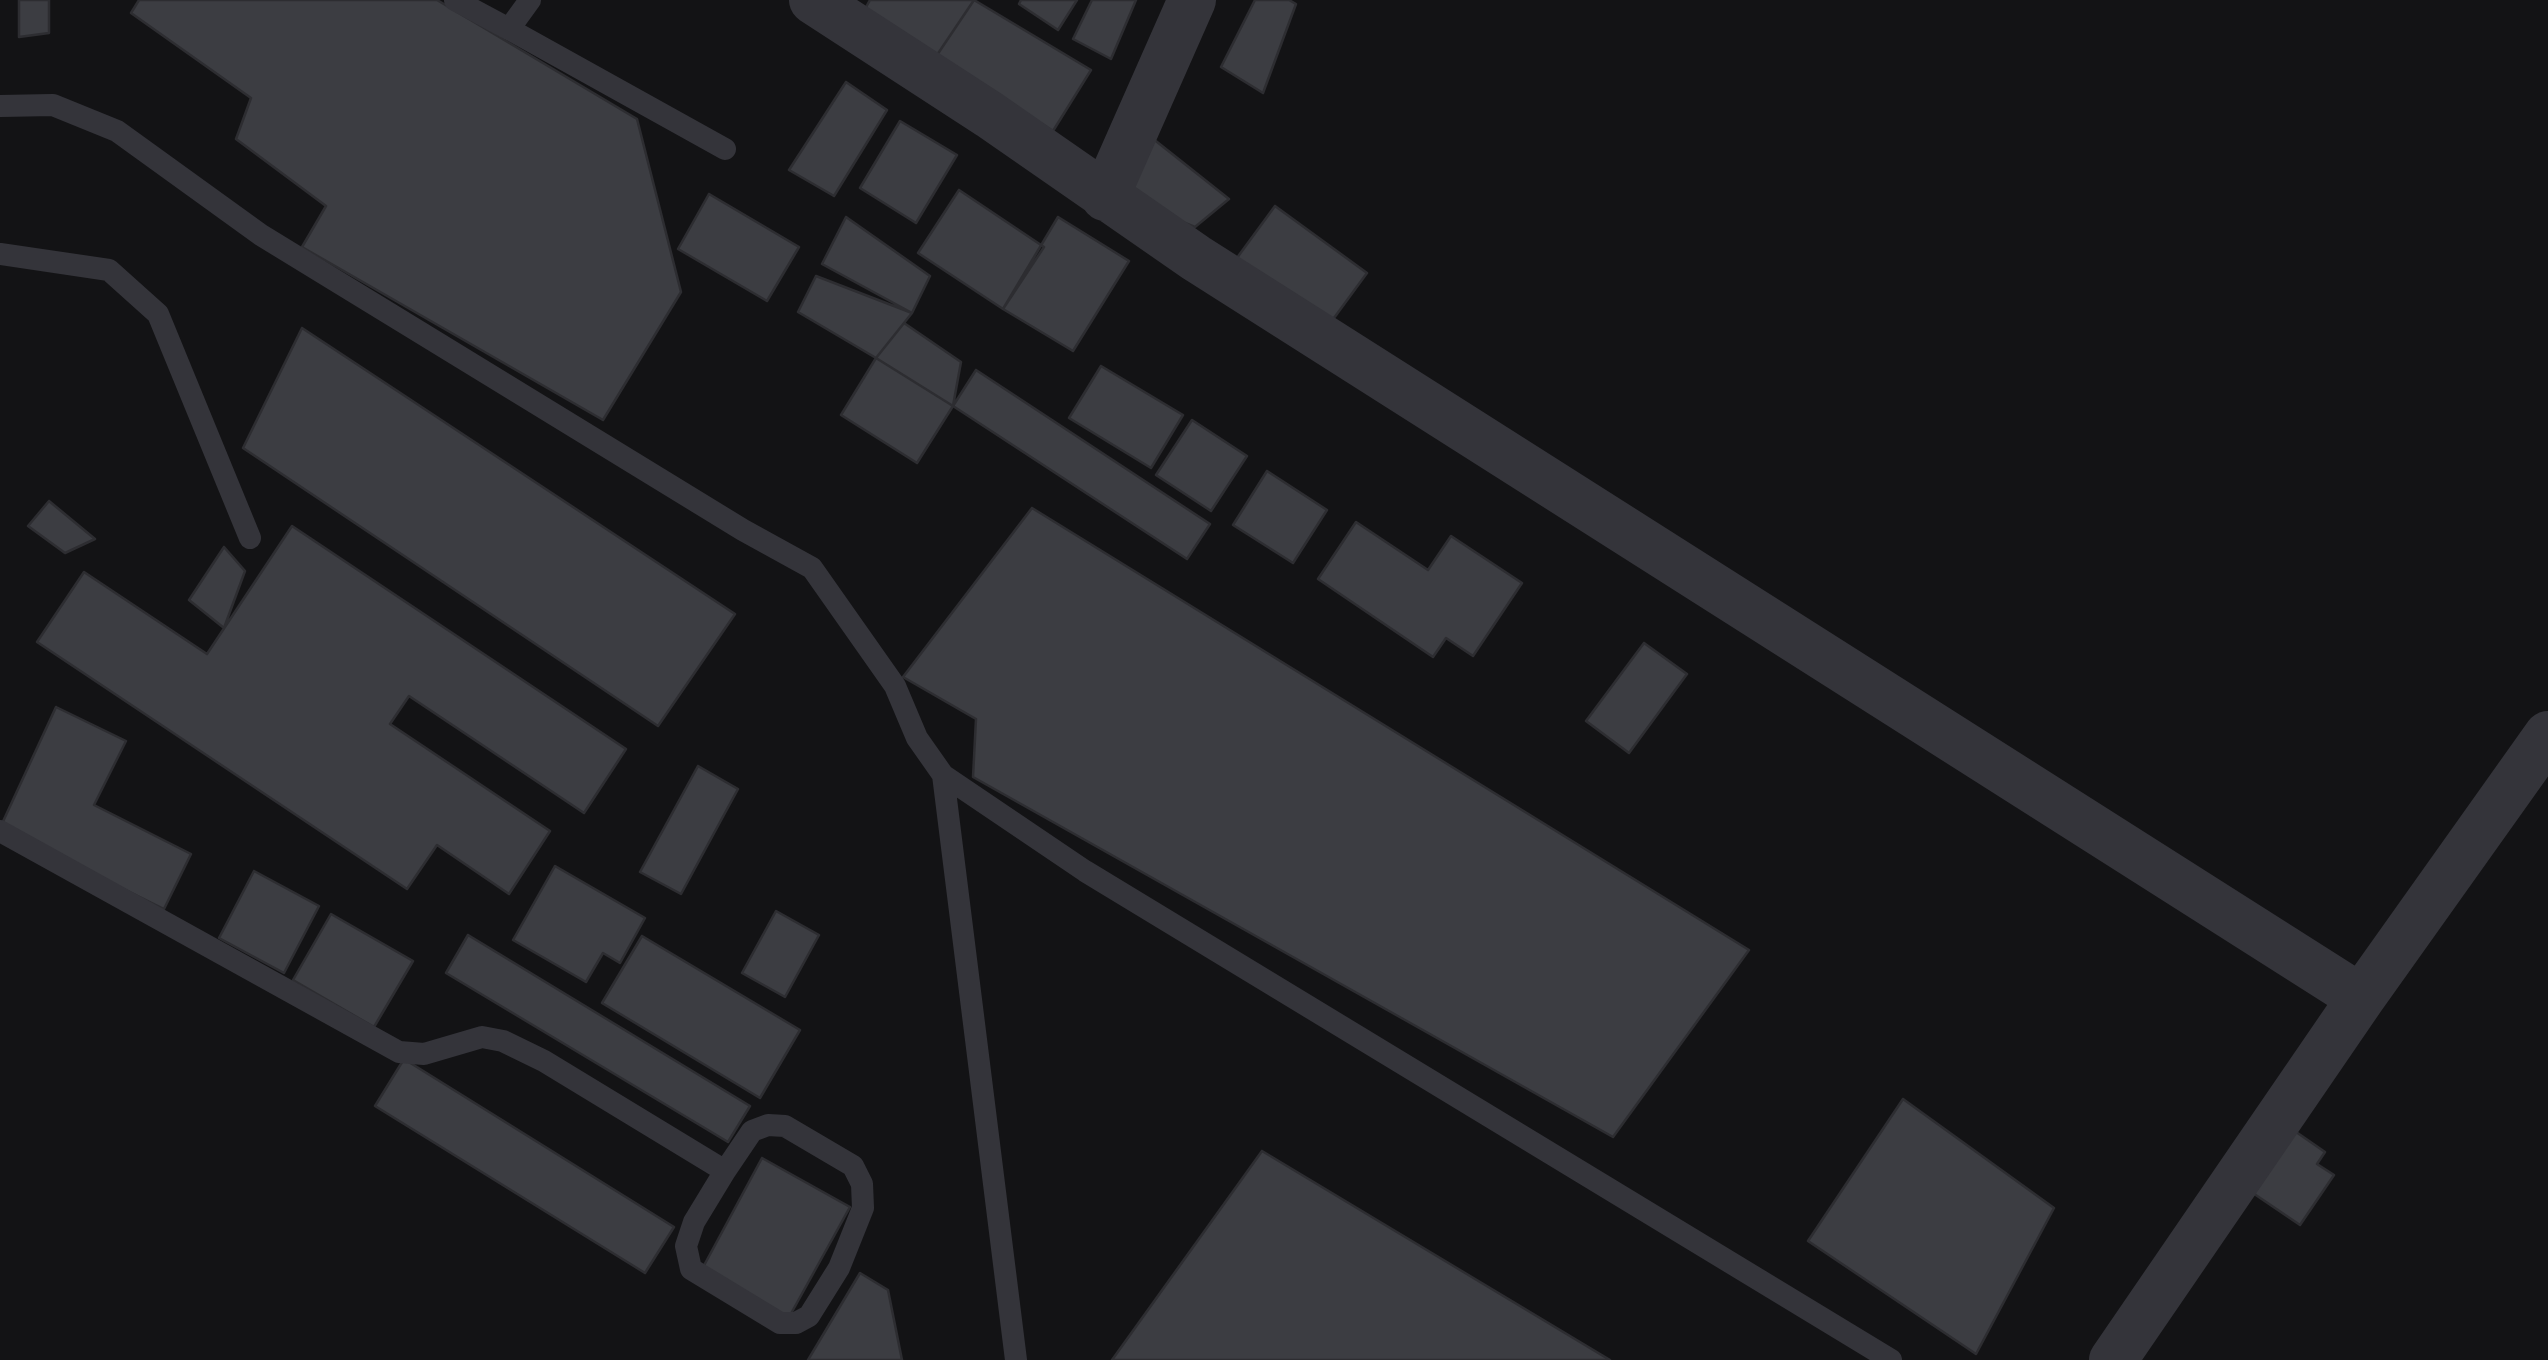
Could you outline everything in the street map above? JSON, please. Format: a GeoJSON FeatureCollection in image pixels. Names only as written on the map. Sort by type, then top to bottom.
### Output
{"type":"FeatureCollection","features":[{"type":"Feature","properties":{"kind":"street"},"geometry":{"type":"LineString","coordinates":[[812,0],[990,115],[1105,197],[2361,998]]}},
{"type":"Feature","properties":{"kind":"street"},"geometry":{"type":"LineString","coordinates":[[1105,197],[1192,0]]}},
{"type":"Feature","properties":{"kind":"street"},"geometry":{"type":"LineString","coordinates":[[2113,1360],[2361,998],[2548,735]]}},
{"type":"Feature","properties":{"kind":"lane"},"geometry":{"type":"LineString","coordinates":[[454,0],[725,148]]}},
{"type":"Feature","properties":{"kind":"lane"},"geometry":{"type":"LineString","coordinates":[[509,30],[530,0]]}},
{"type":"Feature","properties":{"kind":"lane"},"geometry":{"type":"LineString","coordinates":[[0,106],[53,105],[117,131],[262,235],[743,530],[812,568],[895,686],[917,738],[943,775],[1085,872],[1892,1360]]}},
{"type":"Feature","properties":{"kind":"lane"},"geometry":{"type":"LineString","coordinates":[[0,254],[109,270],[158,314],[250,538]]}},
{"type":"Feature","properties":{"kind":"lane"},"geometry":{"type":"LineString","coordinates":[[943,775],[1016,1360]]}},
{"type":"Feature","properties":{"kind":"lane"},"geometry":{"type":"LineString","coordinates":[[0,831],[399,1052],[424,1054],[482,1037],[503,1041],[544,1060],[724,1170]]}},
{"type":"Feature","properties":{"kind":"lane"},"geometry":{"type":"LineString","coordinates":[[768,1125],[785,1126],[853,1166],[862,1184],[864,1208],[839,1268],[809,1316],[796,1324],[780,1324],[692,1269],[686,1246],[694,1222],[724,1170],[752,1131],[768,1125]]}},
{"type":"Feature","properties":{"kind":"building"},"geometry":{"type":"Polygon","coordinates":[[[19,0],[49,0],[49,33],[19,37],[19,0]]]}},
{"type":"Feature","properties":{"kind":"building"},"geometry":{"type":"Polygon","coordinates":[[[139,0],[437,0],[637,119],[681,292],[603,420],[302,247],[326,206],[236,139],[251,98],[131,13],[139,0]]]}},
{"type":"Feature","properties":{"kind":"building"},"geometry":{"type":"Polygon","coordinates":[[[870,0],[974,0],[935,58],[865,9],[870,0]]]}},
{"type":"Feature","properties":{"kind":"building"},"geometry":{"type":"Polygon","coordinates":[[[974,0],[1091,70],[1053,131],[935,58],[974,0]]]}},
{"type":"Feature","properties":{"kind":"building"},"geometry":{"type":"Polygon","coordinates":[[[1021,0],[1077,0],[1058,30],[1019,4],[1021,0]]]}},
{"type":"Feature","properties":{"kind":"building"},"geometry":{"type":"Polygon","coordinates":[[[1092,0],[1136,0],[1111,59],[1073,39],[1092,0]]]}},
{"type":"Feature","properties":{"kind":"building"},"geometry":{"type":"Polygon","coordinates":[[[1255,0],[1289,0],[1296,4],[1263,93],[1221,67],[1255,0]]]}},
{"type":"Feature","properties":{"kind":"building"},"geometry":{"type":"Polygon","coordinates":[[[846,82],[887,110],[834,196],[789,170],[846,82]]]}},
{"type":"Feature","properties":{"kind":"building"},"geometry":{"type":"Polygon","coordinates":[[[900,121],[957,155],[916,223],[860,188],[900,121]]]}},
{"type":"Feature","properties":{"kind":"building"},"geometry":{"type":"Polygon","coordinates":[[[1142,130],[1229,199],[1195,227],[1127,200],[1142,130]]]}},
{"type":"Feature","properties":{"kind":"building"},"geometry":{"type":"Polygon","coordinates":[[[959,190],[1044,247],[1003,309],[918,253],[959,190]]]}},
{"type":"Feature","properties":{"kind":"building"},"geometry":{"type":"Polygon","coordinates":[[[709,194],[799,247],[767,301],[678,249],[709,194]]]}},
{"type":"Feature","properties":{"kind":"building"},"geometry":{"type":"Polygon","coordinates":[[[1275,206],[1367,273],[1323,333],[1231,266],[1275,206]]]}},
{"type":"Feature","properties":{"kind":"building"},"geometry":{"type":"Polygon","coordinates":[[[846,217],[930,276],[912,313],[822,264],[846,217]]]}},
{"type":"Feature","properties":{"kind":"building"},"geometry":{"type":"Polygon","coordinates":[[[1058,217],[1129,261],[1073,351],[1003,309],[1058,217]]]}},
{"type":"Feature","properties":{"kind":"building"},"geometry":{"type":"Polygon","coordinates":[[[816,276],[912,313],[876,358],[798,312],[816,276]]]}},
{"type":"Feature","properties":{"kind":"building"},"geometry":{"type":"Polygon","coordinates":[[[904,323],[961,362],[953,406],[876,358],[904,323]]]}},
{"type":"Feature","properties":{"kind":"building"},"geometry":{"type":"Polygon","coordinates":[[[302,328],[735,614],[658,726],[243,448],[302,328]]]}},
{"type":"Feature","properties":{"kind":"building"},"geometry":{"type":"Polygon","coordinates":[[[876,358],[953,406],[917,463],[841,415],[876,358]]]}},
{"type":"Feature","properties":{"kind":"building"},"geometry":{"type":"Polygon","coordinates":[[[1101,366],[1183,415],[1151,468],[1069,418],[1101,366]]]}},
{"type":"Feature","properties":{"kind":"building"},"geometry":{"type":"Polygon","coordinates":[[[976,370],[1210,524],[1187,559],[953,406],[976,370]]]}},
{"type":"Feature","properties":{"kind":"building"},"geometry":{"type":"Polygon","coordinates":[[[1192,420],[1247,456],[1211,511],[1156,475],[1192,420]]]}},
{"type":"Feature","properties":{"kind":"building"},"geometry":{"type":"Polygon","coordinates":[[[1267,471],[1327,510],[1293,563],[1233,525],[1267,471]]]}},
{"type":"Feature","properties":{"kind":"building"},"geometry":{"type":"Polygon","coordinates":[[[49,501],[95,539],[65,553],[28,526],[49,501]]]}},
{"type":"Feature","properties":{"kind":"building"},"geometry":{"type":"Polygon","coordinates":[[[1032,508],[1749,950],[1613,1137],[973,777],[976,719],[903,677],[1032,508]]]}},
{"type":"Feature","properties":{"kind":"building"},"geometry":{"type":"Polygon","coordinates":[[[1356,522],[1428,570],[1451,536],[1522,583],[1473,656],[1446,638],[1433,657],[1318,579],[1356,522]]]}},
{"type":"Feature","properties":{"kind":"building"},"geometry":{"type":"Polygon","coordinates":[[[292,526],[626,749],[584,813],[409,696],[390,724],[550,831],[509,894],[437,845],[407,889],[37,642],[84,572],[207,654],[292,526]]]}},
{"type":"Feature","properties":{"kind":"building"},"geometry":{"type":"Polygon","coordinates":[[[224,547],[245,571],[224,628],[189,600],[224,547]]]}},
{"type":"Feature","properties":{"kind":"building"},"geometry":{"type":"Polygon","coordinates":[[[1644,643],[1687,674],[1629,753],[1586,721],[1644,643]]]}},
{"type":"Feature","properties":{"kind":"building"},"geometry":{"type":"Polygon","coordinates":[[[56,707],[126,741],[94,805],[191,854],[164,909],[0,828],[56,707]]]}},
{"type":"Feature","properties":{"kind":"building"},"geometry":{"type":"Polygon","coordinates":[[[698,766],[738,789],[681,894],[640,872],[698,766]]]}},
{"type":"Feature","properties":{"kind":"building"},"geometry":{"type":"Polygon","coordinates":[[[555,866],[645,918],[620,963],[603,953],[586,982],[513,940],[555,866]]]}},
{"type":"Feature","properties":{"kind":"building"},"geometry":{"type":"Polygon","coordinates":[[[254,871],[319,906],[284,973],[219,938],[254,871]]]}},
{"type":"Feature","properties":{"kind":"building"},"geometry":{"type":"Polygon","coordinates":[[[776,911],[819,935],[785,997],[742,973],[776,911]]]}},
{"type":"Feature","properties":{"kind":"building"},"geometry":{"type":"Polygon","coordinates":[[[331,914],[413,961],[374,1027],[293,980],[331,914]]]}},
{"type":"Feature","properties":{"kind":"building"},"geometry":{"type":"Polygon","coordinates":[[[468,935],[750,1106],[728,1142],[446,973],[468,935]]]}},
{"type":"Feature","properties":{"kind":"building"},"geometry":{"type":"Polygon","coordinates":[[[642,936],[800,1030],[760,1098],[602,1003],[642,936]]]}},
{"type":"Feature","properties":{"kind":"building"},"geometry":{"type":"Polygon","coordinates":[[[404,1059],[674,1227],[645,1273],[375,1106],[404,1059]]]}},
{"type":"Feature","properties":{"kind":"building"},"geometry":{"type":"Polygon","coordinates":[[[1903,1099],[2054,1208],[1976,1354],[1808,1241],[1903,1099]]]}},
{"type":"Feature","properties":{"kind":"building"},"geometry":{"type":"Polygon","coordinates":[[[2286,1125],[2325,1152],[2317,1164],[2334,1175],[2300,1225],[2244,1187],[2286,1125]]]}},
{"type":"Feature","properties":{"kind":"building"},"geometry":{"type":"Polygon","coordinates":[[[1262,1151],[1610,1360],[1112,1360],[1262,1151]]]}},
{"type":"Feature","properties":{"kind":"building"},"geometry":{"type":"Polygon","coordinates":[[[762,1158],[850,1207],[788,1319],[701,1271],[762,1158]]]}},
{"type":"Feature","properties":{"kind":"building"},"geometry":{"type":"Polygon","coordinates":[[[860,1273],[888,1290],[902,1360],[808,1360],[860,1273]]]}}]}
